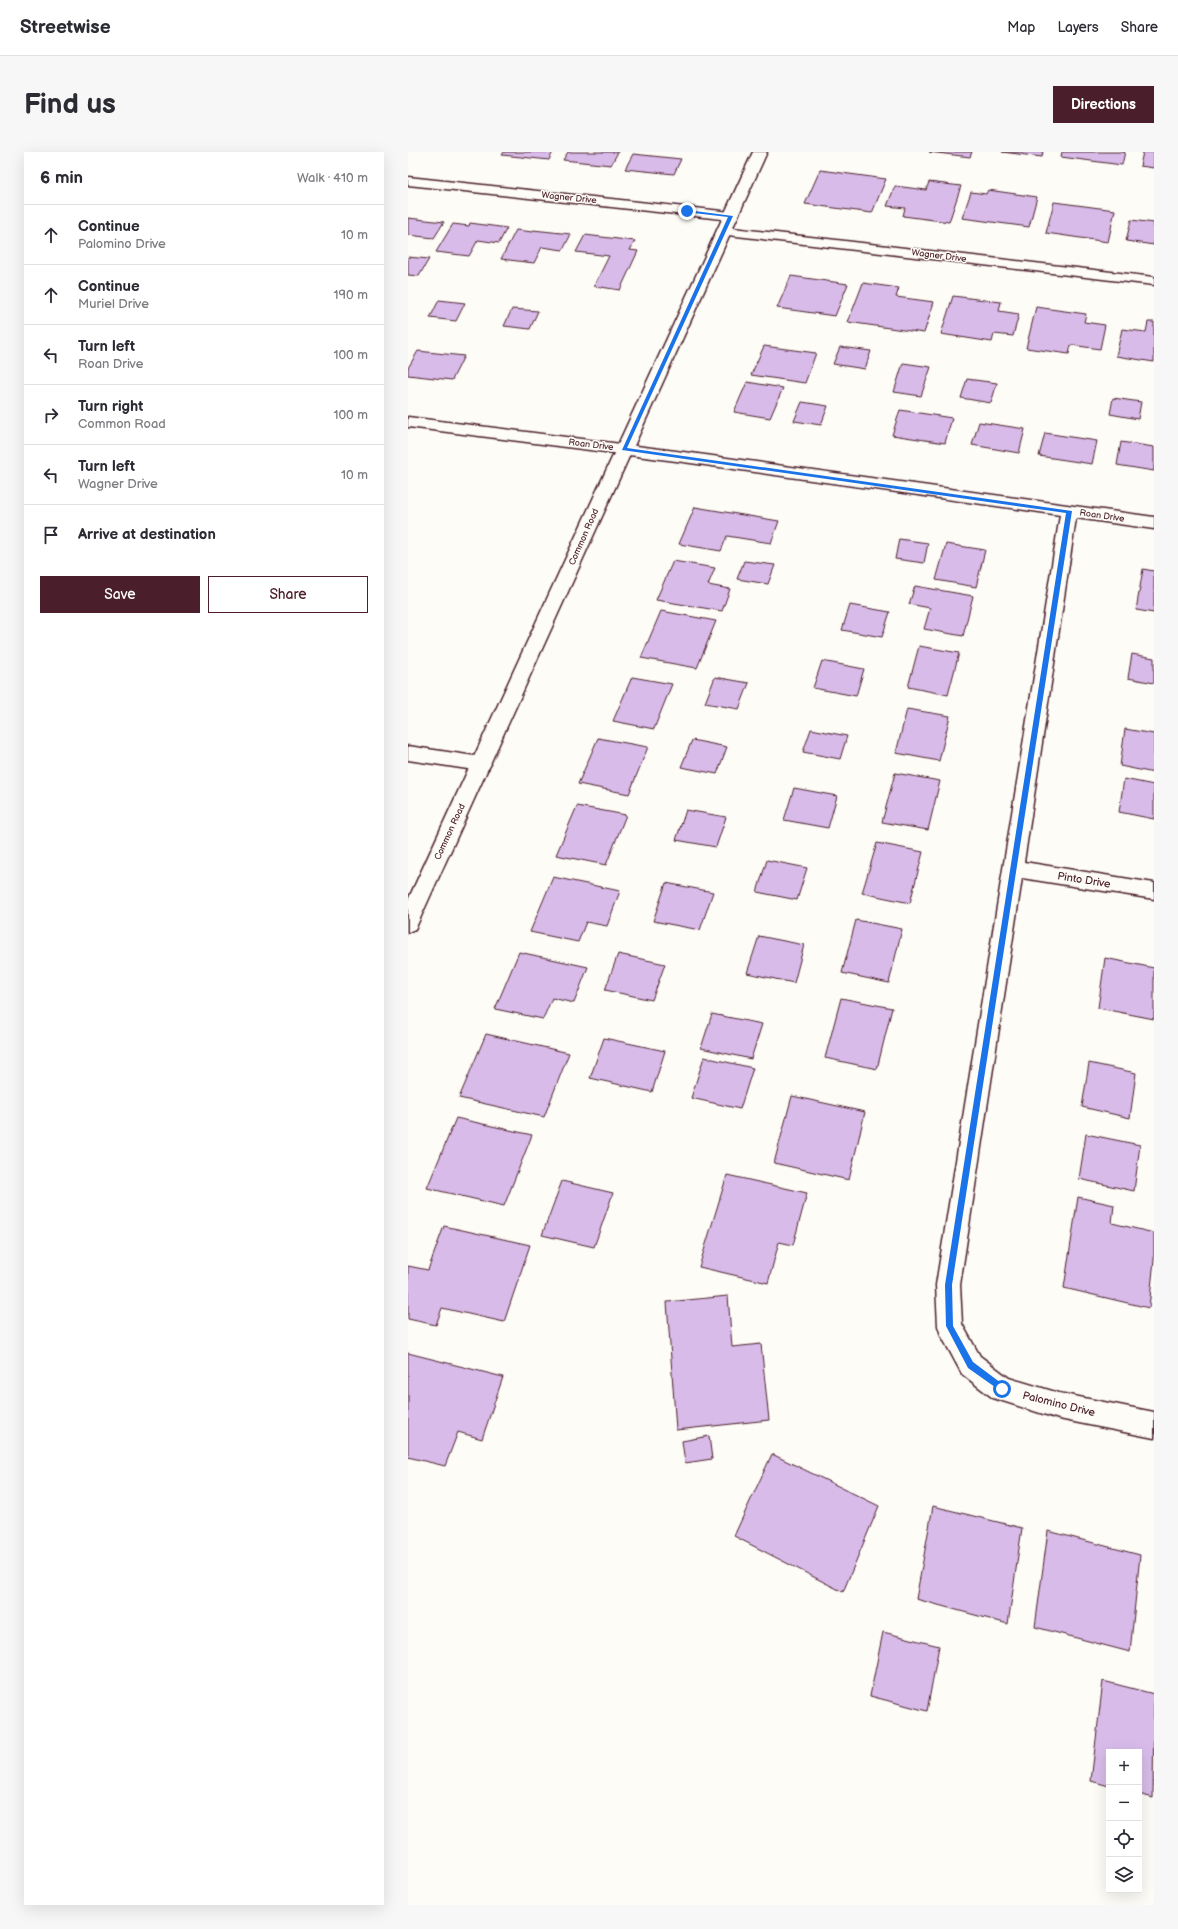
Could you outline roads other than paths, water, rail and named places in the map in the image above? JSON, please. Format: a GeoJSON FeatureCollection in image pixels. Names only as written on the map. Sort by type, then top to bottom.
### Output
{"type":"FeatureCollection","features":[{"type":"Feature","properties":{"kind":"street","name":"Common Road"},"geometry":{"type":"LineString","coordinates":[[408,923],[760,152]]}},
{"type":"Feature","properties":{"kind":"street","name":"Wagner Drive"},"geometry":{"type":"LineString","coordinates":[[408,181],[1154,281]]}},
{"type":"Feature","properties":{"kind":"street","name":"Roan Drive"},"geometry":{"type":"LineString","coordinates":[[408,422],[624,449],[1154,523]]}},
{"type":"Feature","properties":{"kind":"street"},"geometry":{"type":"LineString","coordinates":[[1014,869],[1069,511]]}},
{"type":"Feature","properties":{"kind":"street"},"geometry":{"type":"LineString","coordinates":[[408,753],[481,764]]}},
{"type":"Feature","properties":{"kind":"street","name":"Pinto Drive"},"geometry":{"type":"LineString","coordinates":[[1014,869],[1154,891]]}},
{"type":"Feature","properties":{"kind":"street","name":"Palomino Drive"},"geometry":{"type":"LineString","coordinates":[[1014,869],[948,1285],[950,1326],[971,1365],[1002,1389],[1059,1406],[1154,1425]]}}]}
